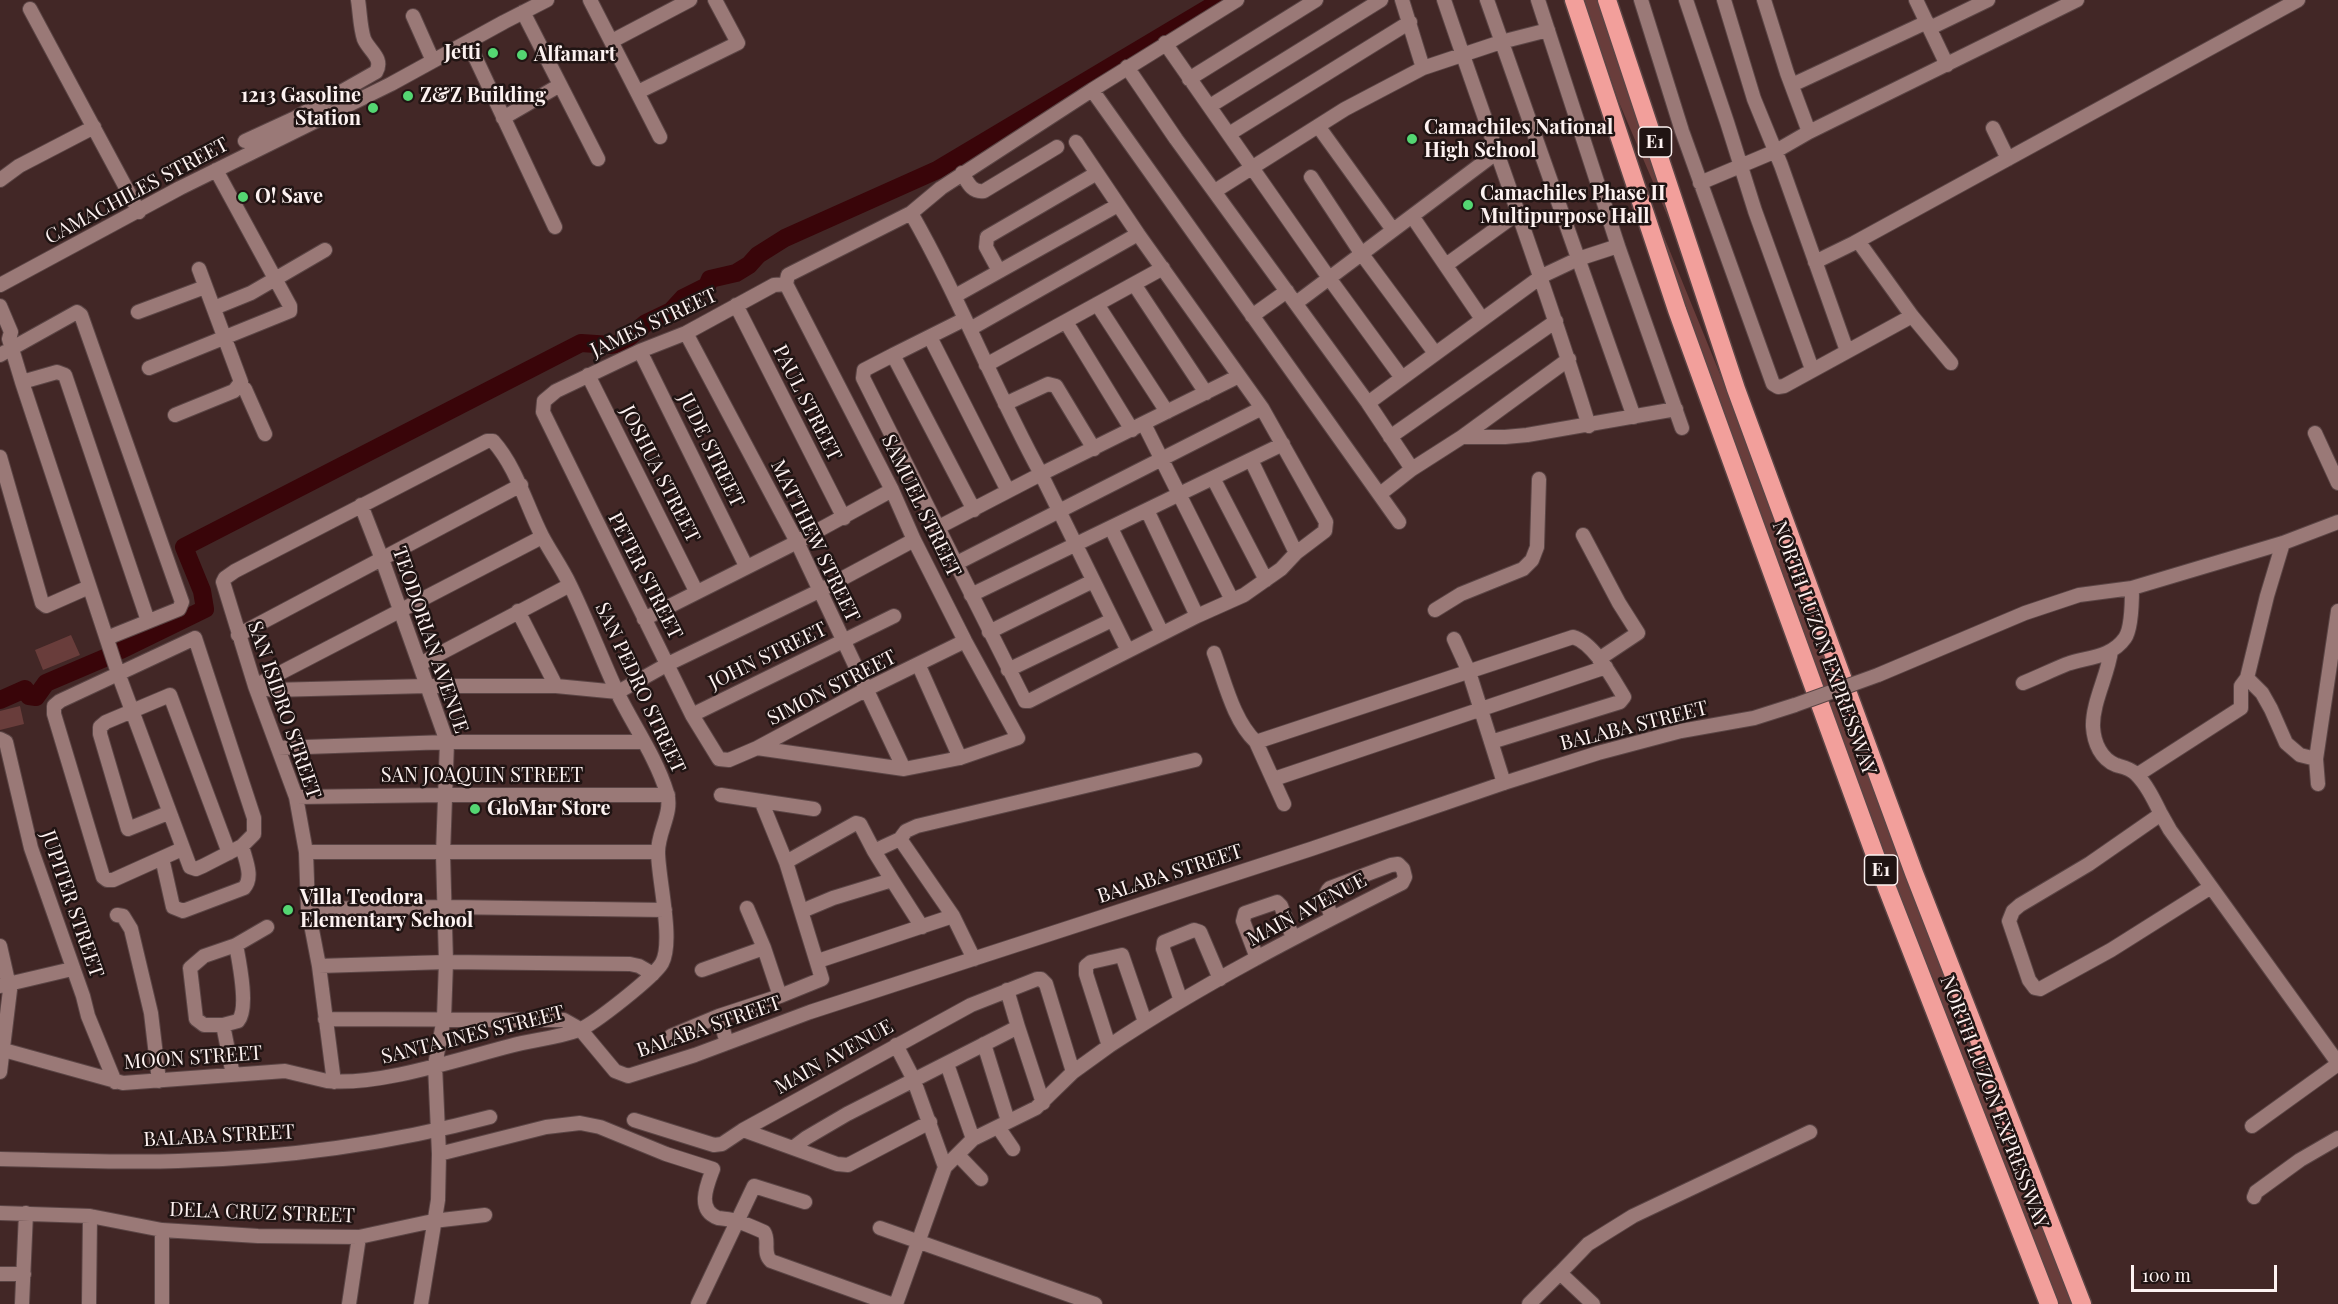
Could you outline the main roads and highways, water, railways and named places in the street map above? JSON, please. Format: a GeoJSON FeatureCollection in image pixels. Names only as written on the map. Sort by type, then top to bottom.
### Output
{"type":"FeatureCollection","features":[{"type":"Feature","properties":{"kind":"highway","name":"NORTH LUZON EXPRESSWAY"},"geometry":{"type":"LineString","coordinates":[[1574,0],[1677,310],[1887,888],[2049,1304]]}},
{"type":"Feature","properties":{"kind":"highway","name":"NORTH LUZON EXPRESSWAY"},"geometry":{"type":"LineString","coordinates":[[1607,0],[1740,399],[1914,873],[2082,1304]]}},
{"type":"Feature","properties":{"kind":"waterway"},"geometry":{"type":"LineString","coordinates":[[121,650],[205,609],[202,591],[184,547],[581,343],[611,345],[622,343],[646,323],[671,311],[683,298],[707,286],[710,279],[736,273],[749,265],[758,255],[785,238],[937,170],[1222,0]]}},
{"type":"Feature","properties":{"kind":"waterway"},"geometry":{"type":"LineString","coordinates":[[0,700],[25,689],[29,696],[36,697],[46,683],[107,657]]}},
{"type":"Feature","properties":{"kind":"place","name":"Jetti"},"geometry":{"type":"Point","coordinates":[493,53]}},
{"type":"Feature","properties":{"kind":"place","name":"Alfamart"},"geometry":{"type":"Point","coordinates":[522,55]}},
{"type":"Feature","properties":{"kind":"place","name":"Z&Z Building"},"geometry":{"type":"Point","coordinates":[408,96]}},
{"type":"Feature","properties":{"kind":"place","name":"1213 Gasoline Station"},"geometry":{"type":"Point","coordinates":[373,108]}},
{"type":"Feature","properties":{"kind":"place","name":"Camachiles National High School"},"geometry":{"type":"Point","coordinates":[1412,139]}},
{"type":"Feature","properties":{"kind":"place","name":"O! Save"},"geometry":{"type":"Point","coordinates":[243,197]}},
{"type":"Feature","properties":{"kind":"place","name":"Camachiles Phase II Multipurpose Hall"},"geometry":{"type":"Point","coordinates":[1468,205]}},
{"type":"Feature","properties":{"kind":"place","name":"GloMar Store"},"geometry":{"type":"Point","coordinates":[475,809]}},
{"type":"Feature","properties":{"kind":"place","name":"Villa Teodora Elementary School"},"geometry":{"type":"Point","coordinates":[288,910]}}]}
